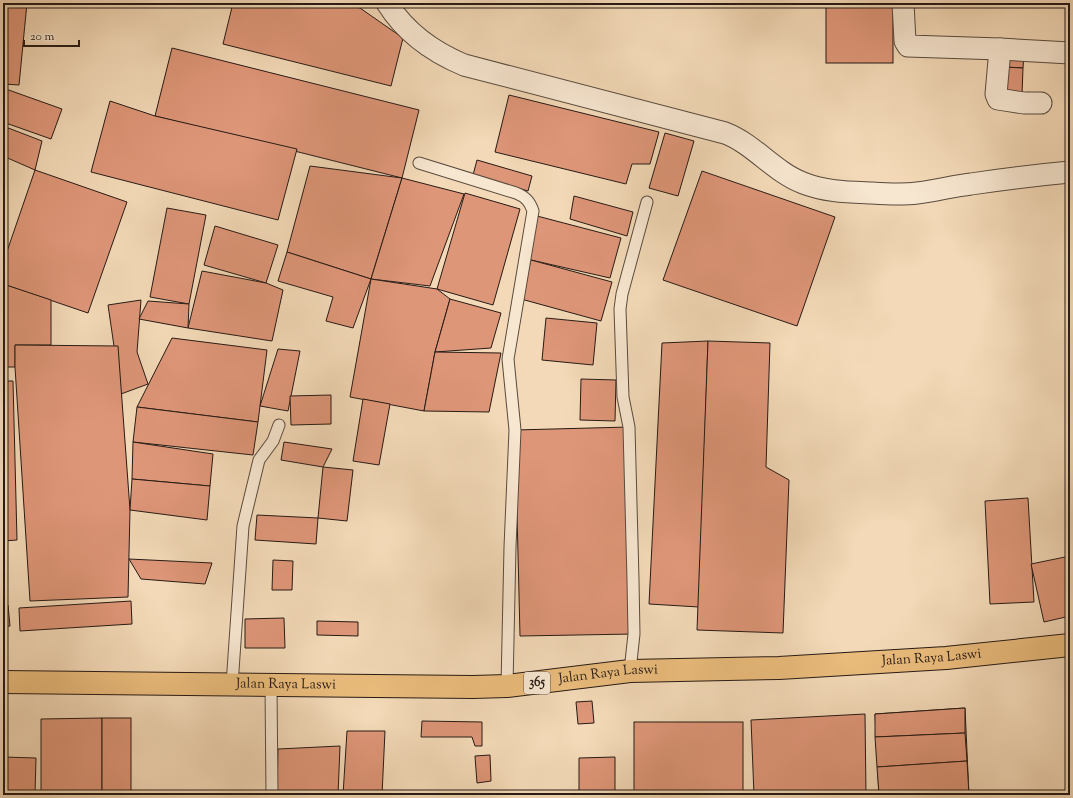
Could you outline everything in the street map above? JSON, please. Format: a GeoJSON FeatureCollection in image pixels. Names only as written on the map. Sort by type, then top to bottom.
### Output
{"type":"FeatureCollection","features":[{"type":"Feature","properties":{"kind":"main road","name":"Jalan Raya Laswi"},"geometry":{"type":"LineString","coordinates":[[3,682],[507,686],[630,671],[779,668],[946,658],[1070,645]]}},
{"type":"Feature","properties":{"kind":"street"},"geometry":{"type":"LineString","coordinates":[[387,3],[394,14],[409,29],[429,47],[447,57],[464,64],[725,133],[744,143],[786,174],[803,183],[819,188],[833,191],[904,194],[919,193],[989,181],[1070,172]]}},
{"type":"Feature","properties":{"kind":"street"},"geometry":{"type":"LineString","coordinates":[[903,3],[905,41],[908,46],[1000,48],[1070,53]]}},
{"type":"Feature","properties":{"kind":"street"},"geometry":{"type":"LineString","coordinates":[[1000,48],[996,94],[998,99],[1024,103],[1041,103]]}},
{"type":"Feature","properties":{"kind":"lane"},"geometry":{"type":"LineString","coordinates":[[419,163],[520,195],[530,203],[533,211],[508,359],[515,430],[510,547],[507,686]]}},
{"type":"Feature","properties":{"kind":"lane"},"geometry":{"type":"LineString","coordinates":[[630,671],[634,634],[633,565],[629,427],[623,398],[620,310],[622,294],[646,202]]}},
{"type":"Feature","properties":{"kind":"lane"},"geometry":{"type":"LineString","coordinates":[[232,685],[243,526],[259,460],[273,441],[278,425]]}},
{"type":"Feature","properties":{"kind":"lane"},"geometry":{"type":"LineString","coordinates":[[271,685],[272,795]]}},
{"type":"Feature","properties":{"kind":"building"},"geometry":{"type":"Polygon","coordinates":[[[3,3],[27,3],[19,85],[3,84],[3,3]]]}},
{"type":"Feature","properties":{"kind":"building"},"geometry":{"type":"Polygon","coordinates":[[[233,3],[342,3],[360,8],[403,38],[391,86],[223,44],[233,3]]]}},
{"type":"Feature","properties":{"kind":"building"},"geometry":{"type":"Polygon","coordinates":[[[826,3],[893,3],[893,63],[826,63],[826,3]]]}},
{"type":"Feature","properties":{"kind":"building"},"geometry":{"type":"Polygon","coordinates":[[[172,48],[419,110],[402,178],[155,116],[172,48]]]}},
{"type":"Feature","properties":{"kind":"building"},"geometry":{"type":"Polygon","coordinates":[[[1005,51],[1024,52],[1023,68],[1004,67],[1005,51]]]}},
{"type":"Feature","properties":{"kind":"building"},"geometry":{"type":"Polygon","coordinates":[[[1004,67],[1023,68],[1022,94],[1003,93],[1004,67]]]}},
{"type":"Feature","properties":{"kind":"building"},"geometry":{"type":"Polygon","coordinates":[[[3,88],[62,109],[51,139],[3,122],[3,88]]]}},
{"type":"Feature","properties":{"kind":"building"},"geometry":{"type":"Polygon","coordinates":[[[509,95],[659,132],[650,164],[632,164],[626,184],[495,152],[509,95]]]}},
{"type":"Feature","properties":{"kind":"building"},"geometry":{"type":"Polygon","coordinates":[[[110,101],[155,116],[297,149],[278,220],[91,172],[110,101]]]}},
{"type":"Feature","properties":{"kind":"building"},"geometry":{"type":"Polygon","coordinates":[[[3,126],[42,141],[35,170],[3,156],[3,126]]]}},
{"type":"Feature","properties":{"kind":"building"},"geometry":{"type":"Polygon","coordinates":[[[665,133],[694,141],[678,196],[649,188],[665,133]]]}},
{"type":"Feature","properties":{"kind":"building"},"geometry":{"type":"Polygon","coordinates":[[[477,160],[532,176],[528,191],[473,175],[477,160]]]}},
{"type":"Feature","properties":{"kind":"building"},"geometry":{"type":"Polygon","coordinates":[[[310,166],[402,178],[371,279],[287,252],[310,166]]]}},
{"type":"Feature","properties":{"kind":"building"},"geometry":{"type":"Polygon","coordinates":[[[35,170],[127,202],[88,313],[3,284],[3,263],[35,170]]]}},
{"type":"Feature","properties":{"kind":"building"},"geometry":{"type":"Polygon","coordinates":[[[702,171],[835,217],[797,326],[663,280],[702,171]]]}},
{"type":"Feature","properties":{"kind":"building"},"geometry":{"type":"Polygon","coordinates":[[[402,178],[464,194],[430,286],[371,279],[402,178]]]}},
{"type":"Feature","properties":{"kind":"building"},"geometry":{"type":"Polygon","coordinates":[[[465,193],[520,209],[493,305],[437,289],[465,193]]]}},
{"type":"Feature","properties":{"kind":"building"},"geometry":{"type":"Polygon","coordinates":[[[574,196],[633,212],[627,236],[570,219],[574,196]]]}},
{"type":"Feature","properties":{"kind":"building"},"geometry":{"type":"Polygon","coordinates":[[[167,208],[206,215],[189,304],[150,297],[167,208]]]}},
{"type":"Feature","properties":{"kind":"building"},"geometry":{"type":"Polygon","coordinates":[[[537,216],[621,238],[610,278],[531,260],[526,256],[537,216]]]}},
{"type":"Feature","properties":{"kind":"building"},"geometry":{"type":"Polygon","coordinates":[[[215,226],[278,245],[266,283],[204,265],[215,226]]]}},
{"type":"Feature","properties":{"kind":"building"},"geometry":{"type":"Polygon","coordinates":[[[287,252],[371,279],[353,328],[326,321],[333,297],[278,281],[287,252]]]}},
{"type":"Feature","properties":{"kind":"building"},"geometry":{"type":"Polygon","coordinates":[[[531,260],[612,282],[601,321],[521,299],[531,260]]]}},
{"type":"Feature","properties":{"kind":"building"},"geometry":{"type":"Polygon","coordinates":[[[202,271],[266,283],[283,290],[272,341],[188,328],[202,271]]]}},
{"type":"Feature","properties":{"kind":"building"},"geometry":{"type":"Polygon","coordinates":[[[371,279],[437,289],[450,299],[435,352],[424,411],[350,397],[371,279]]]}},
{"type":"Feature","properties":{"kind":"building"},"geometry":{"type":"Polygon","coordinates":[[[3,284],[51,300],[51,345],[15,345],[15,367],[3,367],[3,284]]]}},
{"type":"Feature","properties":{"kind":"building"},"geometry":{"type":"Polygon","coordinates":[[[450,299],[501,313],[491,348],[435,352],[450,299]]]}},
{"type":"Feature","properties":{"kind":"building"},"geometry":{"type":"Polygon","coordinates":[[[141,300],[137,352],[148,384],[121,394],[108,305],[141,300]]]}},
{"type":"Feature","properties":{"kind":"building"},"geometry":{"type":"Polygon","coordinates":[[[148,301],[189,304],[188,328],[139,319],[148,301]]]}},
{"type":"Feature","properties":{"kind":"building"},"geometry":{"type":"Polygon","coordinates":[[[546,318],[597,323],[593,365],[542,360],[546,318]]]}},
{"type":"Feature","properties":{"kind":"building"},"geometry":{"type":"Polygon","coordinates":[[[172,338],[267,350],[258,422],[137,407],[172,338]]]}},
{"type":"Feature","properties":{"kind":"building"},"geometry":{"type":"Polygon","coordinates":[[[708,341],[699,607],[649,604],[662,343],[708,341]]]}},
{"type":"Feature","properties":{"kind":"building"},"geometry":{"type":"Polygon","coordinates":[[[708,341],[770,343],[766,467],[789,480],[783,633],[697,630],[708,341]]]}},
{"type":"Feature","properties":{"kind":"building"},"geometry":{"type":"Polygon","coordinates":[[[15,345],[118,346],[130,510],[128,597],[30,601],[15,367],[15,345]]]}},
{"type":"Feature","properties":{"kind":"building"},"geometry":{"type":"Polygon","coordinates":[[[278,349],[300,351],[288,411],[260,406],[278,349]]]}},
{"type":"Feature","properties":{"kind":"building"},"geometry":{"type":"Polygon","coordinates":[[[435,352],[501,353],[489,412],[424,411],[435,352]]]}},
{"type":"Feature","properties":{"kind":"building"},"geometry":{"type":"Polygon","coordinates":[[[581,379],[616,380],[615,421],[580,420],[581,379]]]}},
{"type":"Feature","properties":{"kind":"building"},"geometry":{"type":"Polygon","coordinates":[[[3,381],[13,381],[17,540],[3,541],[3,381]]]}},
{"type":"Feature","properties":{"kind":"building"},"geometry":{"type":"Polygon","coordinates":[[[331,395],[331,424],[291,425],[290,396],[331,395]]]}},
{"type":"Feature","properties":{"kind":"building"},"geometry":{"type":"Polygon","coordinates":[[[363,399],[390,404],[379,465],[353,461],[363,399]]]}},
{"type":"Feature","properties":{"kind":"building"},"geometry":{"type":"Polygon","coordinates":[[[137,407],[258,422],[253,455],[133,442],[137,407]]]}},
{"type":"Feature","properties":{"kind":"building"},"geometry":{"type":"Polygon","coordinates":[[[629,427],[634,634],[520,636],[515,430],[629,427]]]}},
{"type":"Feature","properties":{"kind":"building"},"geometry":{"type":"Polygon","coordinates":[[[133,442],[213,454],[210,486],[132,479],[133,442]]]}},
{"type":"Feature","properties":{"kind":"building"},"geometry":{"type":"Polygon","coordinates":[[[284,442],[332,449],[323,467],[281,460],[284,442]]]}},
{"type":"Feature","properties":{"kind":"building"},"geometry":{"type":"Polygon","coordinates":[[[323,467],[353,470],[347,521],[318,518],[323,467]]]}},
{"type":"Feature","properties":{"kind":"building"},"geometry":{"type":"Polygon","coordinates":[[[132,479],[210,486],[207,520],[130,510],[132,479]]]}},
{"type":"Feature","properties":{"kind":"building"},"geometry":{"type":"Polygon","coordinates":[[[1028,498],[1034,602],[990,604],[985,501],[1028,498]]]}},
{"type":"Feature","properties":{"kind":"building"},"geometry":{"type":"Polygon","coordinates":[[[257,515],[318,518],[316,544],[255,540],[257,515]]]}},
{"type":"Feature","properties":{"kind":"building"},"geometry":{"type":"Polygon","coordinates":[[[1070,556],[1070,616],[1044,622],[1031,564],[1070,556]]]}},
{"type":"Feature","properties":{"kind":"building"},"geometry":{"type":"Polygon","coordinates":[[[129,559],[212,563],[205,584],[141,579],[129,559]]]}},
{"type":"Feature","properties":{"kind":"building"},"geometry":{"type":"Polygon","coordinates":[[[273,560],[293,561],[292,590],[272,590],[273,560]]]}},
{"type":"Feature","properties":{"kind":"building"},"geometry":{"type":"Polygon","coordinates":[[[131,601],[132,624],[20,631],[19,608],[131,601]]]}},
{"type":"Feature","properties":{"kind":"building"},"geometry":{"type":"Polygon","coordinates":[[[3,605],[8,605],[10,626],[3,627],[3,605]]]}},
{"type":"Feature","properties":{"kind":"building"},"geometry":{"type":"Polygon","coordinates":[[[284,618],[285,648],[245,648],[245,619],[284,618]]]}},
{"type":"Feature","properties":{"kind":"building"},"geometry":{"type":"Polygon","coordinates":[[[317,621],[358,622],[358,636],[317,635],[317,621]]]}},
{"type":"Feature","properties":{"kind":"building"},"geometry":{"type":"Polygon","coordinates":[[[592,701],[594,723],[578,724],[576,702],[592,701]]]}},
{"type":"Feature","properties":{"kind":"building"},"geometry":{"type":"Polygon","coordinates":[[[965,708],[969,795],[879,795],[875,714],[965,708]]]}},
{"type":"Feature","properties":{"kind":"building"},"geometry":{"type":"Polygon","coordinates":[[[965,708],[965,733],[875,737],[875,714],[965,708]]]}},
{"type":"Feature","properties":{"kind":"building"},"geometry":{"type":"Polygon","coordinates":[[[865,714],[866,795],[754,795],[751,720],[865,714]]]}},
{"type":"Feature","properties":{"kind":"building"},"geometry":{"type":"Polygon","coordinates":[[[102,718],[102,795],[41,795],[41,719],[102,718]]]}},
{"type":"Feature","properties":{"kind":"building"},"geometry":{"type":"Polygon","coordinates":[[[102,718],[131,718],[131,795],[102,795],[102,718]]]}},
{"type":"Feature","properties":{"kind":"building"},"geometry":{"type":"Polygon","coordinates":[[[422,721],[482,722],[482,746],[475,746],[472,737],[421,737],[422,721]]]}},
{"type":"Feature","properties":{"kind":"building"},"geometry":{"type":"Polygon","coordinates":[[[634,722],[743,722],[743,795],[634,795],[634,722]]]}},
{"type":"Feature","properties":{"kind":"building"},"geometry":{"type":"Polygon","coordinates":[[[347,731],[385,731],[382,795],[343,795],[347,731]]]}},
{"type":"Feature","properties":{"kind":"building"},"geometry":{"type":"Polygon","coordinates":[[[965,733],[967,761],[877,767],[875,737],[965,733]]]}},
{"type":"Feature","properties":{"kind":"building"},"geometry":{"type":"Polygon","coordinates":[[[340,746],[338,795],[277,795],[278,749],[340,746]]]}},
{"type":"Feature","properties":{"kind":"building"},"geometry":{"type":"Polygon","coordinates":[[[490,755],[491,781],[477,783],[475,756],[490,755]]]}},
{"type":"Feature","properties":{"kind":"building"},"geometry":{"type":"Polygon","coordinates":[[[3,757],[36,758],[35,795],[3,795],[3,757]]]}},
{"type":"Feature","properties":{"kind":"building"},"geometry":{"type":"Polygon","coordinates":[[[615,757],[615,795],[579,795],[579,758],[615,757]]]}},
{"type":"Feature","properties":{"kind":"building"},"geometry":{"type":"Polygon","coordinates":[[[967,761],[969,795],[879,795],[877,767],[967,761]]]}}]}
